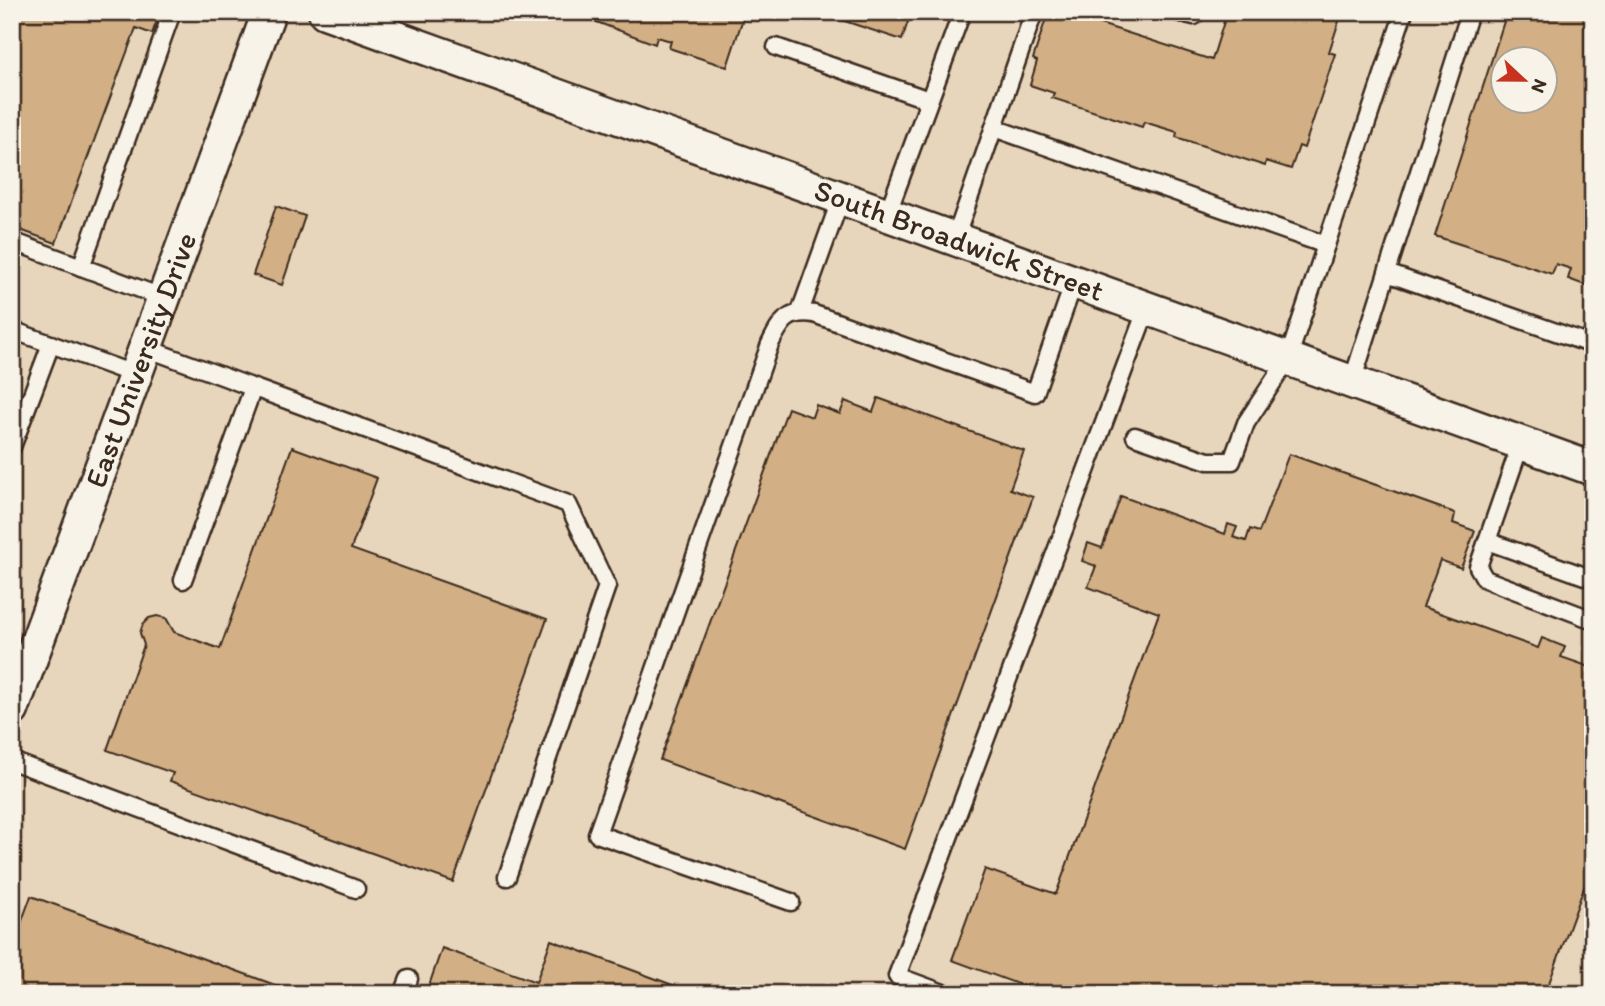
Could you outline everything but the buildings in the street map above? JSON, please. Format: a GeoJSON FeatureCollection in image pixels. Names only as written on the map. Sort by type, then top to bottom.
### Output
{"type":"FeatureCollection","features":[{"type":"Feature","properties":{"kind":"street","name":"East University Drive"},"geometry":{"type":"LineString","coordinates":[[12,710],[18,676],[141,361],[269,12]]}},
{"type":"Feature","properties":{"kind":"street","name":"South Broadwick Street"},"geometry":{"type":"LineString","coordinates":[[325,12],[1593,469]]}},
{"type":"Feature","properties":{"kind":"lane"},"geometry":{"type":"LineString","coordinates":[[81,267],[172,12]]}},
{"type":"Feature","properties":{"kind":"lane"},"geometry":{"type":"LineString","coordinates":[[887,215],[962,12]]}},
{"type":"Feature","properties":{"kind":"lane"},"geometry":{"type":"LineString","coordinates":[[955,239],[1034,12]]}},
{"type":"Feature","properties":{"kind":"lane"},"geometry":{"type":"LineString","coordinates":[[1177,12],[1194,16],[1196,12]]}},
{"type":"Feature","properties":{"kind":"lane"},"geometry":{"type":"LineString","coordinates":[[1136,436],[1208,461],[1232,461],[1246,423],[1288,359],[1404,12]]}},
{"type":"Feature","properties":{"kind":"lane"},"geometry":{"type":"LineString","coordinates":[[1352,382],[1470,12]]}},
{"type":"Feature","properties":{"kind":"lane"},"geometry":{"type":"LineString","coordinates":[[776,47],[929,100]]}},
{"type":"Feature","properties":{"kind":"lane"},"geometry":{"type":"LineString","coordinates":[[994,128],[1326,245]]}},
{"type":"Feature","properties":{"kind":"lane"},"geometry":{"type":"LineString","coordinates":[[800,312],[841,198]]}},
{"type":"Feature","properties":{"kind":"lane"},"geometry":{"type":"LineString","coordinates":[[12,241],[164,298]]}},
{"type":"Feature","properties":{"kind":"lane"},"geometry":{"type":"LineString","coordinates":[[1387,273],[1593,345]]}},
{"type":"Feature","properties":{"kind":"lane"},"geometry":{"type":"LineString","coordinates":[[790,902],[597,834],[770,344],[787,317],[800,312],[814,314],[1035,393],[1074,282]]}},
{"type":"Feature","properties":{"kind":"lane"},"geometry":{"type":"LineString","coordinates":[[946,994],[897,976],[1147,308]]}},
{"type":"Feature","properties":{"kind":"lane"},"geometry":{"type":"LineString","coordinates":[[12,330],[51,344],[141,361],[253,388],[568,504],[607,586],[507,877]]}},
{"type":"Feature","properties":{"kind":"lane"},"geometry":{"type":"LineString","coordinates":[[12,447],[51,344]]}},
{"type":"Feature","properties":{"kind":"lane"},"geometry":{"type":"LineString","coordinates":[[183,580],[253,388]]}},
{"type":"Feature","properties":{"kind":"lane"},"geometry":{"type":"LineString","coordinates":[[1521,443],[1478,567],[1485,579],[1593,620]]}},
{"type":"Feature","properties":{"kind":"lane"},"geometry":{"type":"LineString","coordinates":[[1487,541],[1593,579]]}},
{"type":"Feature","properties":{"kind":"lane"},"geometry":{"type":"LineString","coordinates":[[12,761],[356,889]]}},
{"type":"Feature","properties":{"kind":"shaded area"},"geometry":{"type":"Polygon","coordinates":[[[12,12],[1593,12],[1593,994],[12,994],[12,12]]]}}]}
